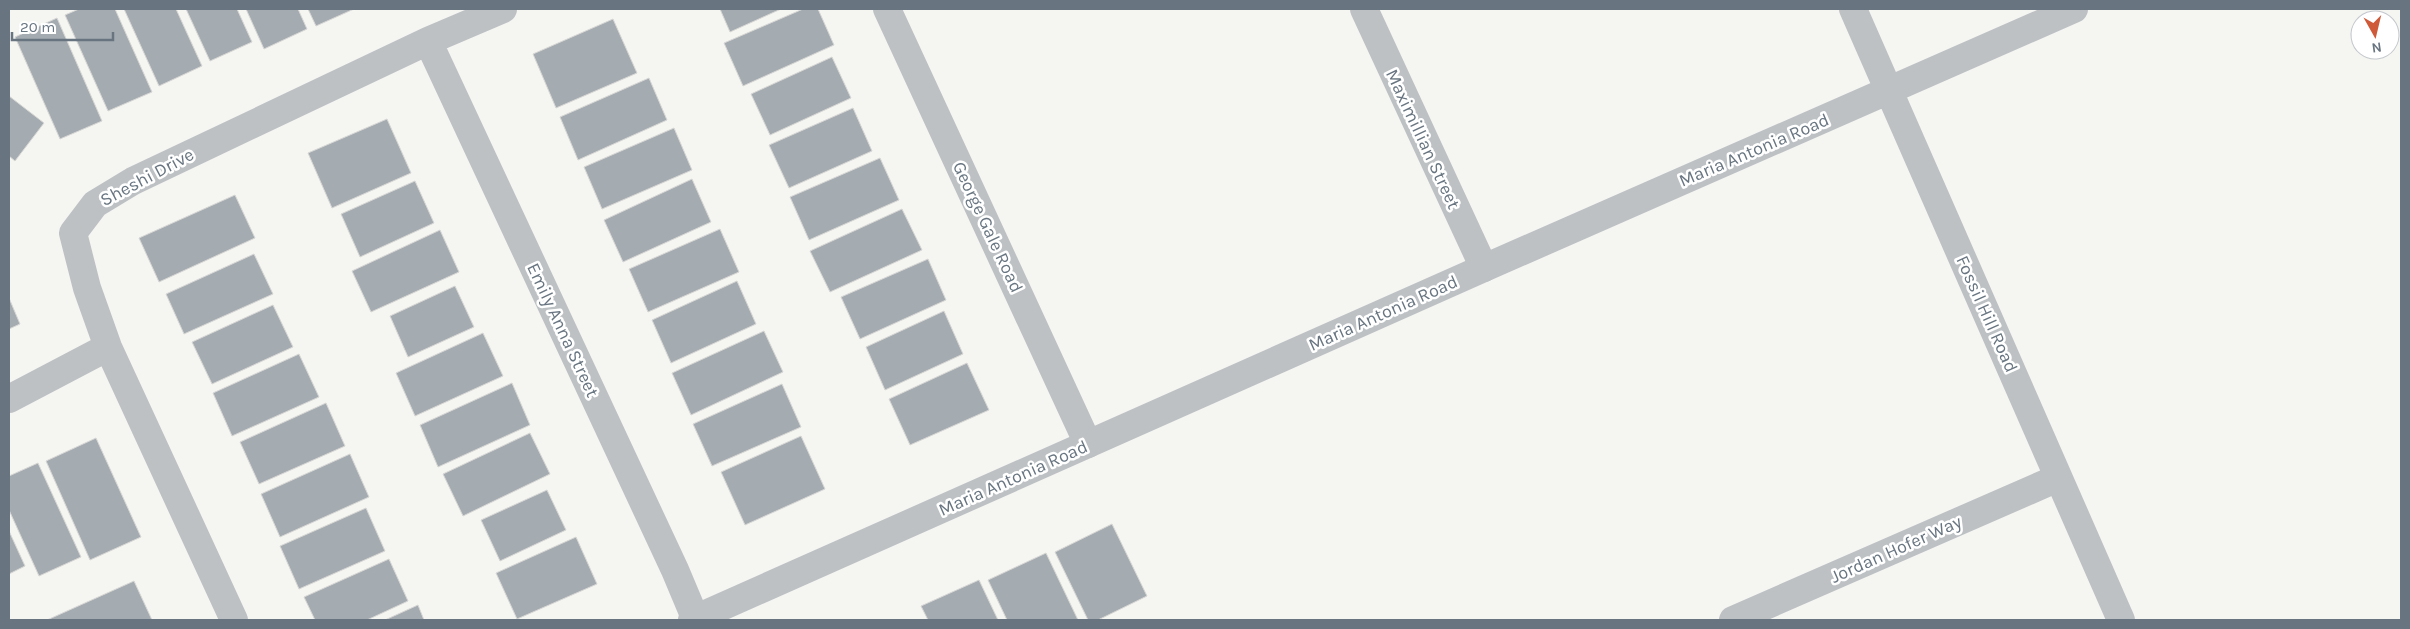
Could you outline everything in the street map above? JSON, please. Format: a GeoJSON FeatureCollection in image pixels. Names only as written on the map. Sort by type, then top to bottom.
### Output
{"type":"FeatureCollection","features":[{"type":"Feature","properties":{"kind":"street","name":"Sheshi Drive"},"geometry":{"type":"LineString","coordinates":[[234,620],[108,347],[87,288],[74,233],[95,204],[133,181],[428,41],[503,9]]}},
{"type":"Feature","properties":{"kind":"street","name":"George Gale Road"},"geometry":{"type":"LineString","coordinates":[[887,9],[1088,444]]}},
{"type":"Feature","properties":{"kind":"street","name":"Maximillian Street"},"geometry":{"type":"LineString","coordinates":[[1364,9],[1484,268]]}},
{"type":"Feature","properties":{"kind":"street","name":"Fossil Hill Road"},"geometry":{"type":"LineString","coordinates":[[1853,9],[2121,620]]}},
{"type":"Feature","properties":{"kind":"street","name":"Maria Antonia Road"},"geometry":{"type":"LineString","coordinates":[[695,620],[1484,268],[2074,9]]}},
{"type":"Feature","properties":{"kind":"street","name":"Emily Anna Street"},"geometry":{"type":"LineString","coordinates":[[428,41],[671,561],[695,620]]}},
{"type":"Feature","properties":{"kind":"street"},"geometry":{"type":"LineString","coordinates":[[9,399],[108,347]]}},
{"type":"Feature","properties":{"kind":"street","name":"Jordan Hofer Way"},"geometry":{"type":"LineString","coordinates":[[1733,620],[2058,478]]}},
{"type":"Feature","properties":{"kind":"building"},"geometry":{"type":"Polygon","coordinates":[[[79,9],[115,9],[152,92],[108,111],[65,15],[79,9]]]}},
{"type":"Feature","properties":{"kind":"building"},"geometry":{"type":"Polygon","coordinates":[[[124,9],[176,9],[202,66],[159,86],[124,9]]]}},
{"type":"Feature","properties":{"kind":"building"},"geometry":{"type":"Polygon","coordinates":[[[186,9],[237,9],[252,42],[210,61],[186,9]]]}},
{"type":"Feature","properties":{"kind":"building"},"geometry":{"type":"Polygon","coordinates":[[[246,9],[298,9],[307,29],[264,49],[246,9]]]}},
{"type":"Feature","properties":{"kind":"building"},"geometry":{"type":"Polygon","coordinates":[[[308,9],[354,9],[316,26],[308,9]]]}},
{"type":"Feature","properties":{"kind":"building"},"geometry":{"type":"Polygon","coordinates":[[[720,9],[781,9],[730,32],[720,9]]]}},
{"type":"Feature","properties":{"kind":"building"},"geometry":{"type":"Polygon","coordinates":[[[803,9],[818,9],[834,45],[743,86],[724,43],[803,9]]]}},
{"type":"Feature","properties":{"kind":"building"},"geometry":{"type":"Polygon","coordinates":[[[57,18],[102,121],[60,139],[15,37],[57,18]]]}},
{"type":"Feature","properties":{"kind":"building"},"geometry":{"type":"Polygon","coordinates":[[[613,19],[637,73],[556,108],[533,54],[613,19]]]}},
{"type":"Feature","properties":{"kind":"building"},"geometry":{"type":"Polygon","coordinates":[[[832,57],[851,98],[770,135],[751,94],[832,57]]]}},
{"type":"Feature","properties":{"kind":"building"},"geometry":{"type":"Polygon","coordinates":[[[649,78],[667,120],[578,160],[560,117],[649,78]]]}},
{"type":"Feature","properties":{"kind":"building"},"geometry":{"type":"Polygon","coordinates":[[[9,96],[44,123],[15,161],[9,156],[9,96]]]}},
{"type":"Feature","properties":{"kind":"building"},"geometry":{"type":"Polygon","coordinates":[[[853,108],[872,151],[789,188],[769,145],[853,108]]]}},
{"type":"Feature","properties":{"kind":"building"},"geometry":{"type":"Polygon","coordinates":[[[387,119],[411,173],[332,208],[308,153],[387,119]]]}},
{"type":"Feature","properties":{"kind":"building"},"geometry":{"type":"Polygon","coordinates":[[[674,128],[692,170],[602,209],[584,167],[674,128]]]}},
{"type":"Feature","properties":{"kind":"building"},"geometry":{"type":"Polygon","coordinates":[[[880,158],[899,200],[809,240],[790,197],[880,158]]]}},
{"type":"Feature","properties":{"kind":"building"},"geometry":{"type":"Polygon","coordinates":[[[692,179],[711,222],[623,262],[604,220],[692,179]]]}},
{"type":"Feature","properties":{"kind":"building"},"geometry":{"type":"Polygon","coordinates":[[[415,181],[434,223],[360,257],[341,214],[415,181]]]}},
{"type":"Feature","properties":{"kind":"building"},"geometry":{"type":"Polygon","coordinates":[[[235,195],[255,238],[159,282],[139,238],[235,195]]]}},
{"type":"Feature","properties":{"kind":"building"},"geometry":{"type":"Polygon","coordinates":[[[902,209],[922,250],[830,292],[810,251],[902,209]]]}},
{"type":"Feature","properties":{"kind":"building"},"geometry":{"type":"Polygon","coordinates":[[[720,229],[739,272],[648,312],[629,269],[720,229]]]}},
{"type":"Feature","properties":{"kind":"building"},"geometry":{"type":"Polygon","coordinates":[[[440,230],[459,272],[371,312],[352,271],[440,230]]]}},
{"type":"Feature","properties":{"kind":"building"},"geometry":{"type":"Polygon","coordinates":[[[254,254],[273,294],[184,334],[166,294],[254,254]]]}},
{"type":"Feature","properties":{"kind":"building"},"geometry":{"type":"Polygon","coordinates":[[[928,259],[946,300],[860,339],[841,297],[928,259]]]}},
{"type":"Feature","properties":{"kind":"building"},"geometry":{"type":"Polygon","coordinates":[[[737,281],[756,324],[671,363],[652,320],[737,281]]]}},
{"type":"Feature","properties":{"kind":"building"},"geometry":{"type":"Polygon","coordinates":[[[455,286],[474,327],[408,357],[390,316],[455,286]]]}},
{"type":"Feature","properties":{"kind":"building"},"geometry":{"type":"Polygon","coordinates":[[[9,298],[20,324],[9,329],[9,298]]]}},
{"type":"Feature","properties":{"kind":"building"},"geometry":{"type":"Polygon","coordinates":[[[273,305],[293,347],[212,384],[192,342],[273,305]]]}},
{"type":"Feature","properties":{"kind":"building"},"geometry":{"type":"Polygon","coordinates":[[[944,311],[963,354],[885,390],[866,347],[944,311]]]}},
{"type":"Feature","properties":{"kind":"building"},"geometry":{"type":"Polygon","coordinates":[[[764,331],[783,372],[691,415],[672,373],[764,331]]]}},
{"type":"Feature","properties":{"kind":"building"},"geometry":{"type":"Polygon","coordinates":[[[483,333],[503,376],[415,416],[396,373],[483,333]]]}},
{"type":"Feature","properties":{"kind":"building"},"geometry":{"type":"Polygon","coordinates":[[[299,354],[319,397],[232,436],[213,393],[299,354]]]}},
{"type":"Feature","properties":{"kind":"building"},"geometry":{"type":"Polygon","coordinates":[[[967,363],[989,410],[910,445],[889,399],[967,363]]]}},
{"type":"Feature","properties":{"kind":"building"},"geometry":{"type":"Polygon","coordinates":[[[512,383],[530,425],[438,467],[420,425],[512,383]]]}},
{"type":"Feature","properties":{"kind":"building"},"geometry":{"type":"Polygon","coordinates":[[[782,384],[801,427],[712,466],[693,424],[782,384]]]}},
{"type":"Feature","properties":{"kind":"building"},"geometry":{"type":"Polygon","coordinates":[[[326,403],[345,446],[259,484],[240,442],[326,403]]]}},
{"type":"Feature","properties":{"kind":"building"},"geometry":{"type":"Polygon","coordinates":[[[530,433],[550,474],[463,516],[443,474],[530,433]]]}},
{"type":"Feature","properties":{"kind":"building"},"geometry":{"type":"Polygon","coordinates":[[[801,436],[825,489],[745,525],[721,472],[801,436]]]}},
{"type":"Feature","properties":{"kind":"building"},"geometry":{"type":"Polygon","coordinates":[[[96,438],[141,537],[90,560],[46,461],[96,438]]]}},
{"type":"Feature","properties":{"kind":"building"},"geometry":{"type":"Polygon","coordinates":[[[350,454],[369,497],[280,537],[261,494],[350,454]]]}},
{"type":"Feature","properties":{"kind":"building"},"geometry":{"type":"Polygon","coordinates":[[[38,463],[81,557],[39,576],[9,510],[9,476],[38,463]]]}},
{"type":"Feature","properties":{"kind":"building"},"geometry":{"type":"Polygon","coordinates":[[[547,490],[566,530],[500,561],[481,520],[547,490]]]}},
{"type":"Feature","properties":{"kind":"building"},"geometry":{"type":"Polygon","coordinates":[[[366,508],[385,551],[299,589],[280,546],[366,508]]]}},
{"type":"Feature","properties":{"kind":"building"},"geometry":{"type":"Polygon","coordinates":[[[1112,524],[1147,596],[1098,620],[1088,620],[1055,552],[1112,524]]]}},
{"type":"Feature","properties":{"kind":"building"},"geometry":{"type":"Polygon","coordinates":[[[9,531],[25,566],[9,574],[9,531]]]}},
{"type":"Feature","properties":{"kind":"building"},"geometry":{"type":"Polygon","coordinates":[[[576,537],[597,584],[517,619],[496,573],[576,537]]]}},
{"type":"Feature","properties":{"kind":"building"},"geometry":{"type":"Polygon","coordinates":[[[1046,553],[1078,620],[1007,620],[988,580],[1046,553]]]}},
{"type":"Feature","properties":{"kind":"building"},"geometry":{"type":"Polygon","coordinates":[[[389,559],[408,601],[367,620],[315,620],[304,597],[389,559]]]}},
{"type":"Feature","properties":{"kind":"building"},"geometry":{"type":"Polygon","coordinates":[[[979,580],[998,620],[928,620],[921,606],[979,580]]]}},
{"type":"Feature","properties":{"kind":"building"},"geometry":{"type":"Polygon","coordinates":[[[134,581],[152,620],[47,620],[134,581]]]}},
{"type":"Feature","properties":{"kind":"building"},"geometry":{"type":"Polygon","coordinates":[[[418,605],[424,620],[385,620],[418,605]]]}}]}
